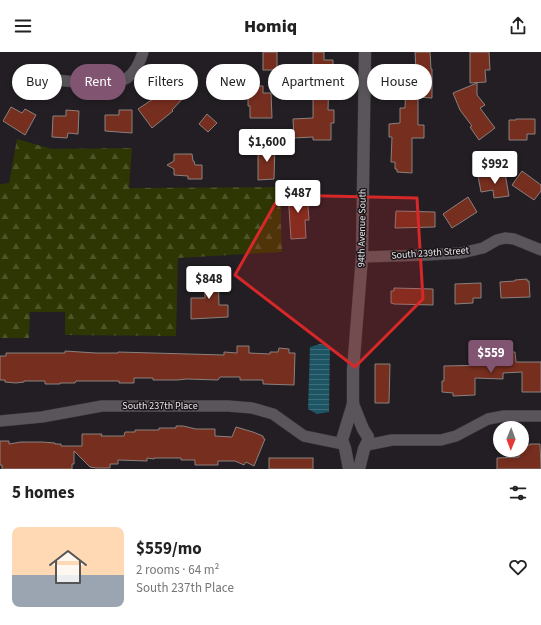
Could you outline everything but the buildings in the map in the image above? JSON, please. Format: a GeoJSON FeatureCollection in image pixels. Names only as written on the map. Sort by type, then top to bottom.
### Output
{"type":"FeatureCollection","features":[{"type":"Feature","properties":{"kind":"street"},"geometry":{"type":"LineString","coordinates":[[62,80],[115,82],[125,79],[133,73],[143,52]]}},
{"type":"Feature","properties":{"kind":"street","name":"94th Avenue South"},"geometry":{"type":"LineString","coordinates":[[349,469],[344,440],[353,404],[353,370],[362,257],[365,52]]}},
{"type":"Feature","properties":{"kind":"street","name":"South 239th Street"},"geometry":{"type":"LineString","coordinates":[[362,257],[462,253],[483,248],[497,240],[505,238],[514,239],[541,250]]}},
{"type":"Feature","properties":{"kind":"street","name":"94th Avenue South"},"geometry":{"type":"LineString","coordinates":[[353,404],[368,441],[359,469]]}},
{"type":"Feature","properties":{"kind":"street","name":"South 237th Place"},"geometry":{"type":"LineString","coordinates":[[0,421],[42,417],[102,406],[228,406],[252,408],[273,414],[304,436],[344,440]]}},
{"type":"Feature","properties":{"kind":"street"},"geometry":{"type":"LineString","coordinates":[[392,440],[356,427],[353,427],[344,440],[352,453],[361,452],[366,447],[392,440],[441,440],[456,436],[488,419],[504,416],[541,416]]}},
{"type":"Feature","properties":{"kind":"highlighted area"},"geometry":{"type":"Polygon","coordinates":[[[280,195],[417,198],[423,299],[355,367],[235,275],[280,195]]]}},
{"type":"Feature","properties":{"kind":"green space"},"geometry":{"type":"Polygon","coordinates":[[[17,139],[52,149],[132,148],[129,188],[280,187],[282,252],[178,258],[176,336],[65,335],[65,312],[30,312],[29,338],[0,338],[0,184],[9,183],[17,139]]]}},
{"type":"Feature","properties":{"kind":"water"},"geometry":{"type":"Polygon","coordinates":[[[320,344],[330,346],[329,412],[317,414],[308,409],[310,347],[320,344]]]}}]}
